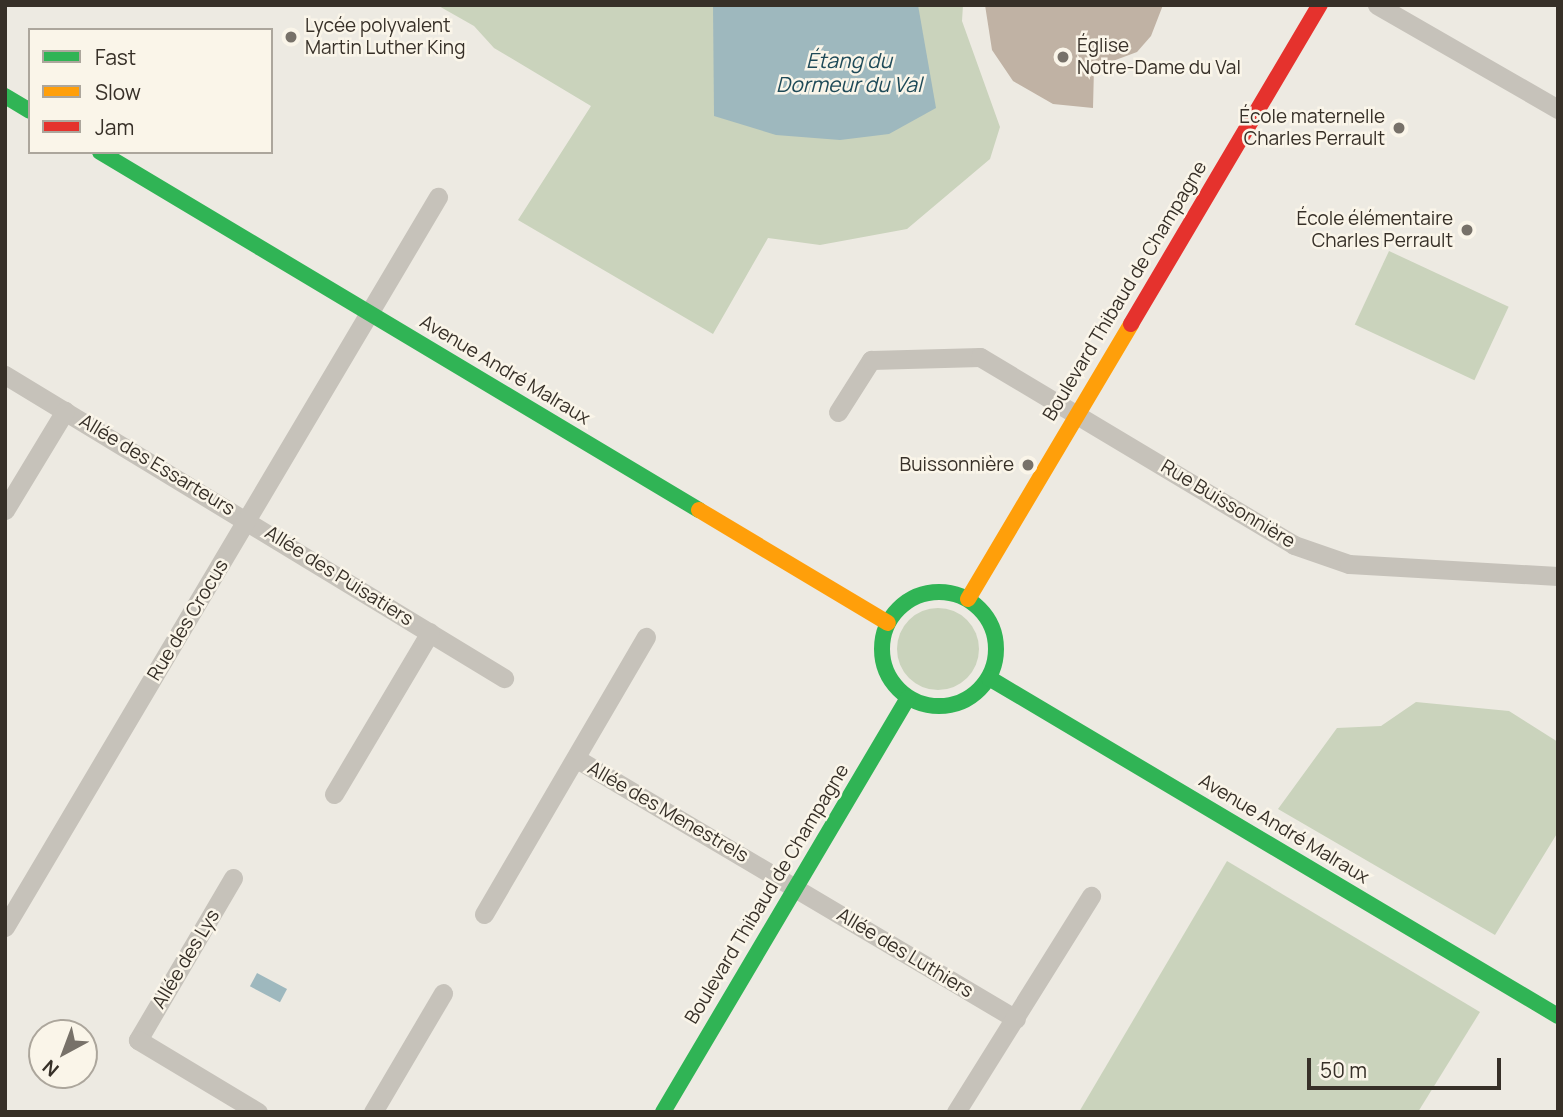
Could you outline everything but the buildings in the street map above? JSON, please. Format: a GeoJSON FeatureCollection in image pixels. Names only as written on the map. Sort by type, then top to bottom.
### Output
{"type":"FeatureCollection","features":[{"type":"Feature","properties":{"kind":"street","name":"Boulevard Thibaud de Champagne"},"geometry":{"type":"LineString","coordinates":[[968,599],[1320,5]]}},
{"type":"Feature","properties":{"kind":"street"},"geometry":{"type":"LineString","coordinates":[[1377,5],[1558,109]]}},
{"type":"Feature","properties":{"kind":"street"},"geometry":{"type":"LineString","coordinates":[[5,96],[28,110]]}},
{"type":"Feature","properties":{"kind":"street","name":"Avenue André Malraux"},"geometry":{"type":"LineString","coordinates":[[103,154],[888,623]]}},
{"type":"Feature","properties":{"kind":"street","name":"Rue des Crocus"},"geometry":{"type":"LineString","coordinates":[[5,927],[438,197]]}},
{"type":"Feature","properties":{"kind":"street","name":"Rue Buissonnière"},"geometry":{"type":"LineString","coordinates":[[838,412],[871,360],[980,357],[1294,545],[1349,564],[1558,576]]}},
{"type":"Feature","properties":{"kind":"street","name":"Allée des Essarteurs"},"geometry":{"type":"LineString","coordinates":[[5,375],[248,519]]}},
{"type":"Feature","properties":{"kind":"street","name":"Allée des Essarteurs"},"geometry":{"type":"LineString","coordinates":[[5,510],[65,411]]}},
{"type":"Feature","properties":{"kind":"street","name":"Allée des Puisatiers"},"geometry":{"type":"LineString","coordinates":[[248,519],[504,678]]}},
{"type":"Feature","properties":{"kind":"street"},"geometry":{"type":"LineString","coordinates":[[946,592],[968,599],[986,618],[996,643],[989,678],[978,692],[953,705],[925,705],[908,698],[883,664],[888,623],[920,595],[946,592]]}},
{"type":"Feature","properties":{"kind":"street","name":"Allée des Puisatiers"},"geometry":{"type":"LineString","coordinates":[[334,794],[430,632]]}},
{"type":"Feature","properties":{"kind":"street","name":"Allée des Menestrels"},"geometry":{"type":"LineString","coordinates":[[484,914],[646,637]]}},
{"type":"Feature","properties":{"kind":"street","name":"Avenue André Malraux"},"geometry":{"type":"LineString","coordinates":[[989,678],[1558,1016]]}},
{"type":"Feature","properties":{"kind":"street","name":"Boulevard Thibaud de Champagne"},"geometry":{"type":"LineString","coordinates":[[663,1112],[908,698]]}},
{"type":"Feature","properties":{"kind":"street","name":"Allée des Menestrels"},"geometry":{"type":"LineString","coordinates":[[577,759],[795,887]]}},
{"type":"Feature","properties":{"kind":"street","name":"Allée des Lys"},"geometry":{"type":"LineString","coordinates":[[233,878],[138,1040],[258,1112]]}},
{"type":"Feature","properties":{"kind":"street","name":"Allée des Luthiers"},"geometry":{"type":"LineString","coordinates":[[795,887],[1016,1019]]}},
{"type":"Feature","properties":{"kind":"street"},"geometry":{"type":"LineString","coordinates":[[956,1112],[1091,896]]}},
{"type":"Feature","properties":{"kind":"street"},"geometry":{"type":"LineString","coordinates":[[373,1112],[443,993]]}},
{"type":"Feature","properties":{"kind":"green space"},"geometry":{"type":"Polygon","coordinates":[[[437,5],[963,5],[962,21],[1000,127],[990,159],[907,229],[820,245],[768,238],[713,334],[518,220],[591,106],[494,48],[474,26],[437,5]]]}},
{"type":"Feature","properties":{"kind":"green space"},"geometry":{"type":"Polygon","coordinates":[[[1389,251],[1509,307],[1474,380],[1355,324],[1389,251]]]}},
{"type":"Feature","properties":{"kind":"green space"},"geometry":{"type":"Polygon","coordinates":[[[938,608],[954,611],[967,620],[976,633],[979,649],[976,665],[967,678],[954,687],[938,690],[922,687],[909,678],[900,665],[897,649],[900,633],[909,620],[922,611],[938,608]]]}},
{"type":"Feature","properties":{"kind":"green space"},"geometry":{"type":"Polygon","coordinates":[[[1416,702],[1509,711],[1558,742],[1558,832],[1495,935],[1278,809],[1337,728],[1381,726],[1416,702]]]}},
{"type":"Feature","properties":{"kind":"green space"},"geometry":{"type":"Polygon","coordinates":[[[1227,861],[1480,1012],[1418,1112],[1079,1112],[1227,861]]]}},
{"type":"Feature","properties":{"kind":"water","name":"Étang du Dormeur du Val"},"geometry":{"type":"Polygon","coordinates":[[[713,5],[918,5],[936,108],[889,134],[840,140],[776,135],[714,116],[713,5]]]}},
{"type":"Feature","properties":{"kind":"water"},"geometry":{"type":"Polygon","coordinates":[[[257,973],[287,989],[280,1002],[250,986],[257,973]]]}},
{"type":"Feature","properties":{"kind":"traffic: fast"},"geometry":{"type":"LineString","coordinates":[[5,96],[28,110]]}},
{"type":"Feature","properties":{"kind":"traffic: fast"},"geometry":{"type":"LineString","coordinates":[[103,154],[699,510]]}},
{"type":"Feature","properties":{"kind":"traffic: fast"},"geometry":{"type":"LineString","coordinates":[[939,592],[961,596],[971,601],[987,617],[992,627],[996,649],[992,671],[987,681],[971,697],[961,702],[939,706],[917,702],[907,697],[891,681],[886,671],[882,649],[886,627],[891,617],[907,601],[917,596],[939,592]]}},
{"type":"Feature","properties":{"kind":"traffic: fast"},"geometry":{"type":"LineString","coordinates":[[989,678],[1558,1016]]}},
{"type":"Feature","properties":{"kind":"traffic: fast"},"geometry":{"type":"LineString","coordinates":[[663,1112],[908,698]]}},
{"type":"Feature","properties":{"kind":"traffic: slow"},"geometry":{"type":"LineString","coordinates":[[968,599],[1131,324]]}},
{"type":"Feature","properties":{"kind":"traffic: slow"},"geometry":{"type":"LineString","coordinates":[[699,510],[888,623]]}},
{"type":"Feature","properties":{"kind":"traffic: jam"},"geometry":{"type":"LineString","coordinates":[[1131,324],[1320,5]]}},
{"type":"Feature","properties":{"kind":"place","name":"Lycée polyvalent Martin Luther King"},"geometry":{"type":"Point","coordinates":[291,37]}},
{"type":"Feature","properties":{"kind":"place","name":"Église Notre-Dame du Val"},"geometry":{"type":"Point","coordinates":[1063,57]}},
{"type":"Feature","properties":{"kind":"place","name":"École maternelle Charles Perrault"},"geometry":{"type":"Point","coordinates":[1399,128]}},
{"type":"Feature","properties":{"kind":"place","name":"École élémentaire Charles Perrault"},"geometry":{"type":"Point","coordinates":[1467,230]}},
{"type":"Feature","properties":{"kind":"place","name":"Buissonnière"},"geometry":{"type":"Point","coordinates":[1028,465]}}]}
